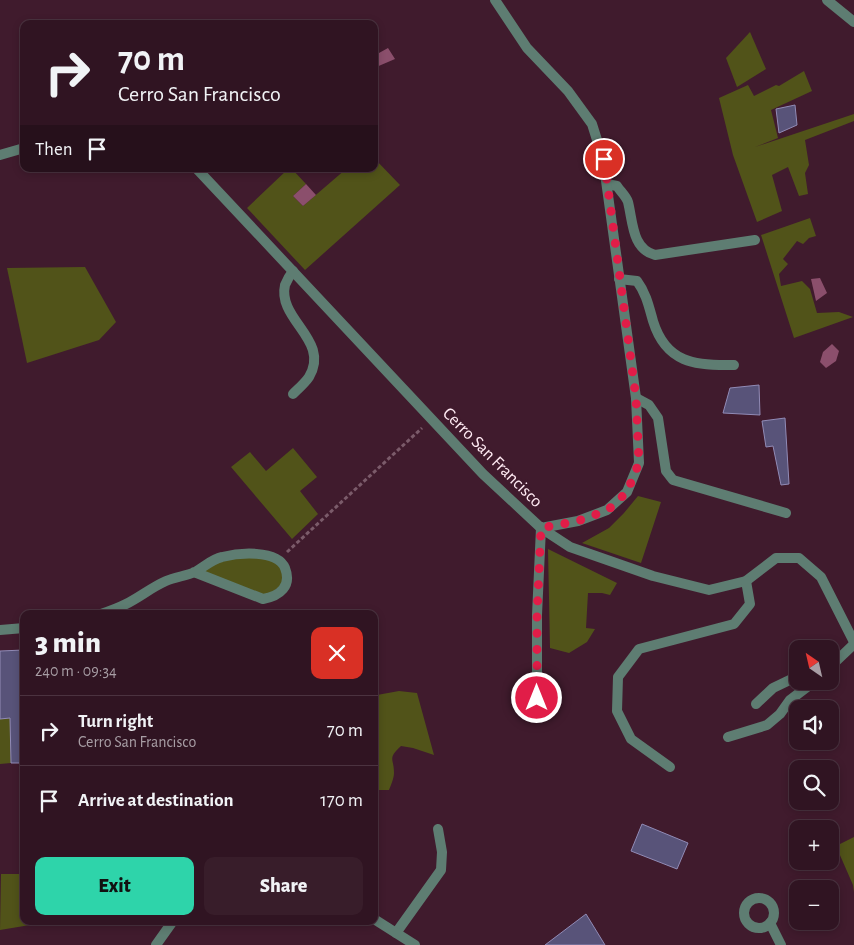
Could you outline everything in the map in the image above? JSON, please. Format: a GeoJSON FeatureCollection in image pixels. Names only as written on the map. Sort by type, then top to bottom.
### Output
{"type":"FeatureCollection","features":[{"type":"Feature","properties":{"kind":"street","name":"Cerro San Francisco"},"geometry":{"type":"LineString","coordinates":[[200,172],[483,474],[541,528],[578,521],[608,510],[627,492],[639,463],[636,398],[604,159],[592,124],[568,91],[527,48],[495,0]]}},
{"type":"Feature","properties":{"kind":"street"},"geometry":{"type":"LineString","coordinates":[[827,0],[854,22]]}},
{"type":"Feature","properties":{"kind":"street"},"geometry":{"type":"LineString","coordinates":[[0,155],[20,149]]}},
{"type":"Feature","properties":{"kind":"street"},"geometry":{"type":"LineString","coordinates":[[607,184],[617,186],[627,200],[633,229],[638,242],[646,253],[655,255],[755,240]]}},
{"type":"Feature","properties":{"kind":"street"},"geometry":{"type":"LineString","coordinates":[[292,394],[309,378],[315,360],[311,342],[286,304],[286,284],[293,271]]}},
{"type":"Feature","properties":{"kind":"street"},"geometry":{"type":"LineString","coordinates":[[619,279],[637,282],[644,290],[657,333],[668,350],[684,360],[706,365],[734,365]]}},
{"type":"Feature","properties":{"kind":"street"},"geometry":{"type":"LineString","coordinates":[[636,398],[649,406],[658,418],[666,471],[673,480],[786,513]]}},
{"type":"Feature","properties":{"kind":"street"},"geometry":{"type":"LineString","coordinates":[[541,528],[570,547],[652,576],[709,590],[746,581],[776,558],[799,558],[821,577],[854,643],[839,658]]}},
{"type":"Feature","properties":{"kind":"street"},"geometry":{"type":"LineString","coordinates":[[537,698],[537,615],[541,528]]}},
{"type":"Feature","properties":{"kind":"street"},"geometry":{"type":"LineString","coordinates":[[111,610],[165,582],[194,572],[221,557],[265,554],[276,557],[283,564],[287,573],[287,581],[284,589],[274,597],[263,599],[194,572]]}},
{"type":"Feature","properties":{"kind":"street"},"geometry":{"type":"LineString","coordinates":[[670,767],[631,739],[617,711],[618,677],[639,649],[734,624],[750,604],[746,581]]}},
{"type":"Feature","properties":{"kind":"street"},"geometry":{"type":"LineString","coordinates":[[0,630],[20,628]]}},
{"type":"Feature","properties":{"kind":"street"},"geometry":{"type":"LineString","coordinates":[[756,704],[773,688],[789,680]]}},
{"type":"Feature","properties":{"kind":"street"},"geometry":{"type":"LineString","coordinates":[[728,737],[767,726],[780,714],[790,700],[803,690]]}},
{"type":"Feature","properties":{"kind":"street"},"geometry":{"type":"LineString","coordinates":[[396,933],[441,870],[442,852],[438,828]]}},
{"type":"Feature","properties":{"kind":"street"},"geometry":{"type":"LineString","coordinates":[[378,922],[415,945]]}},
{"type":"Feature","properties":{"kind":"street"},"geometry":{"type":"LineString","coordinates":[[770,923],[781,945]]}},
{"type":"Feature","properties":{"kind":"street"},"geometry":{"type":"LineString","coordinates":[[156,945],[170,925]]}},
{"type":"Feature","properties":{"kind":"path"},"geometry":{"type":"LineString","coordinates":[[278,560],[432,419]]}},
{"type":"Feature","properties":{"kind":"shaded area"},"geometry":{"type":"Polygon","coordinates":[[[750,32],[766,69],[737,87],[726,58],[750,32]]]}},
{"type":"Feature","properties":{"kind":"shaded area"},"geometry":{"type":"Polygon","coordinates":[[[388,48],[395,59],[378,66],[378,51],[379,53],[388,48]]]}},
{"type":"Feature","properties":{"kind":"shaded area"},"geometry":{"type":"Polygon","coordinates":[[[804,71],[812,91],[771,110],[778,138],[755,147],[854,114],[854,121],[805,140],[809,165],[805,173],[808,194],[799,196],[788,167],[772,175],[782,211],[757,222],[733,155],[719,98],[748,85],[754,96],[776,85],[779,86],[804,71]]]}},
{"type":"Feature","properties":{"kind":"shaded area"},"geometry":{"type":"Polygon","coordinates":[[[378,162],[400,185],[305,270],[247,208],[285,172],[295,172],[306,184],[293,196],[303,206],[343,172],[378,172],[378,162]]]}},
{"type":"Feature","properties":{"kind":"shaded area"},"geometry":{"type":"Polygon","coordinates":[[[306,184],[316,195],[303,206],[293,196],[306,184]]]}},
{"type":"Feature","properties":{"kind":"shaded area"},"geometry":{"type":"Polygon","coordinates":[[[810,218],[816,236],[809,238],[803,244],[797,241],[783,259],[788,264],[779,274],[781,286],[802,281],[810,289],[817,313],[839,312],[853,317],[794,338],[761,235],[810,218]]]}},
{"type":"Feature","properties":{"kind":"shaded area"},"geometry":{"type":"Polygon","coordinates":[[[85,267],[116,322],[99,340],[27,363],[7,268],[85,267]]]}},
{"type":"Feature","properties":{"kind":"shaded area"},"geometry":{"type":"Polygon","coordinates":[[[820,278],[827,293],[816,301],[811,279],[820,278]]]}},
{"type":"Feature","properties":{"kind":"shaded area"},"geometry":{"type":"Polygon","coordinates":[[[832,344],[839,351],[836,361],[826,368],[820,362],[823,352],[832,344]]]}},
{"type":"Feature","properties":{"kind":"shaded area"},"geometry":{"type":"Polygon","coordinates":[[[293,448],[317,477],[300,491],[318,514],[292,539],[231,467],[250,452],[266,471],[293,448]]]}},
{"type":"Feature","properties":{"kind":"shaded area"},"geometry":{"type":"Polygon","coordinates":[[[638,496],[661,502],[641,563],[582,543],[609,528],[638,496]]]}},
{"type":"Feature","properties":{"kind":"shaded area"},"geometry":{"type":"Polygon","coordinates":[[[548,549],[617,583],[610,595],[588,593],[586,628],[595,629],[587,642],[569,653],[550,648],[548,549]]]}},
{"type":"Feature","properties":{"kind":"shaded area"},"geometry":{"type":"Polygon","coordinates":[[[221,557],[275,557],[287,581],[263,599],[194,572],[221,557]]]}},
{"type":"Feature","properties":{"kind":"shaded area"},"geometry":{"type":"Polygon","coordinates":[[[399,691],[417,693],[434,755],[401,746],[392,759],[394,775],[389,790],[378,790],[378,695],[399,691]]]}},
{"type":"Feature","properties":{"kind":"shaded area"},"geometry":{"type":"Polygon","coordinates":[[[10,718],[11,763],[0,764],[0,719],[10,718]]]}},
{"type":"Feature","properties":{"kind":"shaded area"},"geometry":{"type":"Polygon","coordinates":[[[854,837],[854,892],[853,885],[839,853],[839,844],[854,837]]]}},
{"type":"Feature","properties":{"kind":"shaded area"},"geometry":{"type":"Polygon","coordinates":[[[1,874],[20,874],[20,925],[30,925],[0,930],[1,874]]]}},
{"type":"Feature","properties":{"kind":"building"},"geometry":{"type":"Polygon","coordinates":[[[795,105],[797,125],[779,133],[776,109],[795,105]]]}},
{"type":"Feature","properties":{"kind":"building"},"geometry":{"type":"Polygon","coordinates":[[[759,385],[760,415],[723,413],[730,388],[759,385]]]}},
{"type":"Feature","properties":{"kind":"building"},"geometry":{"type":"Polygon","coordinates":[[[785,418],[789,484],[781,485],[773,446],[766,447],[762,421],[785,418]]]}},
{"type":"Feature","properties":{"kind":"building"},"geometry":{"type":"Polygon","coordinates":[[[20,650],[20,763],[11,763],[10,718],[0,719],[0,651],[20,650]]]}},
{"type":"Feature","properties":{"kind":"building"},"geometry":{"type":"Polygon","coordinates":[[[642,824],[688,843],[677,869],[631,851],[642,824]]]}},
{"type":"Feature","properties":{"kind":"building"},"geometry":{"type":"Polygon","coordinates":[[[586,914],[605,945],[545,945],[586,914]]]}},
{"type":"Feature","properties":{"kind":"route"},"geometry":{"type":"LineString","coordinates":[[537,698],[537,615],[541,528],[578,521],[608,510],[627,492],[639,463],[636,398],[604,159]]}}]}
